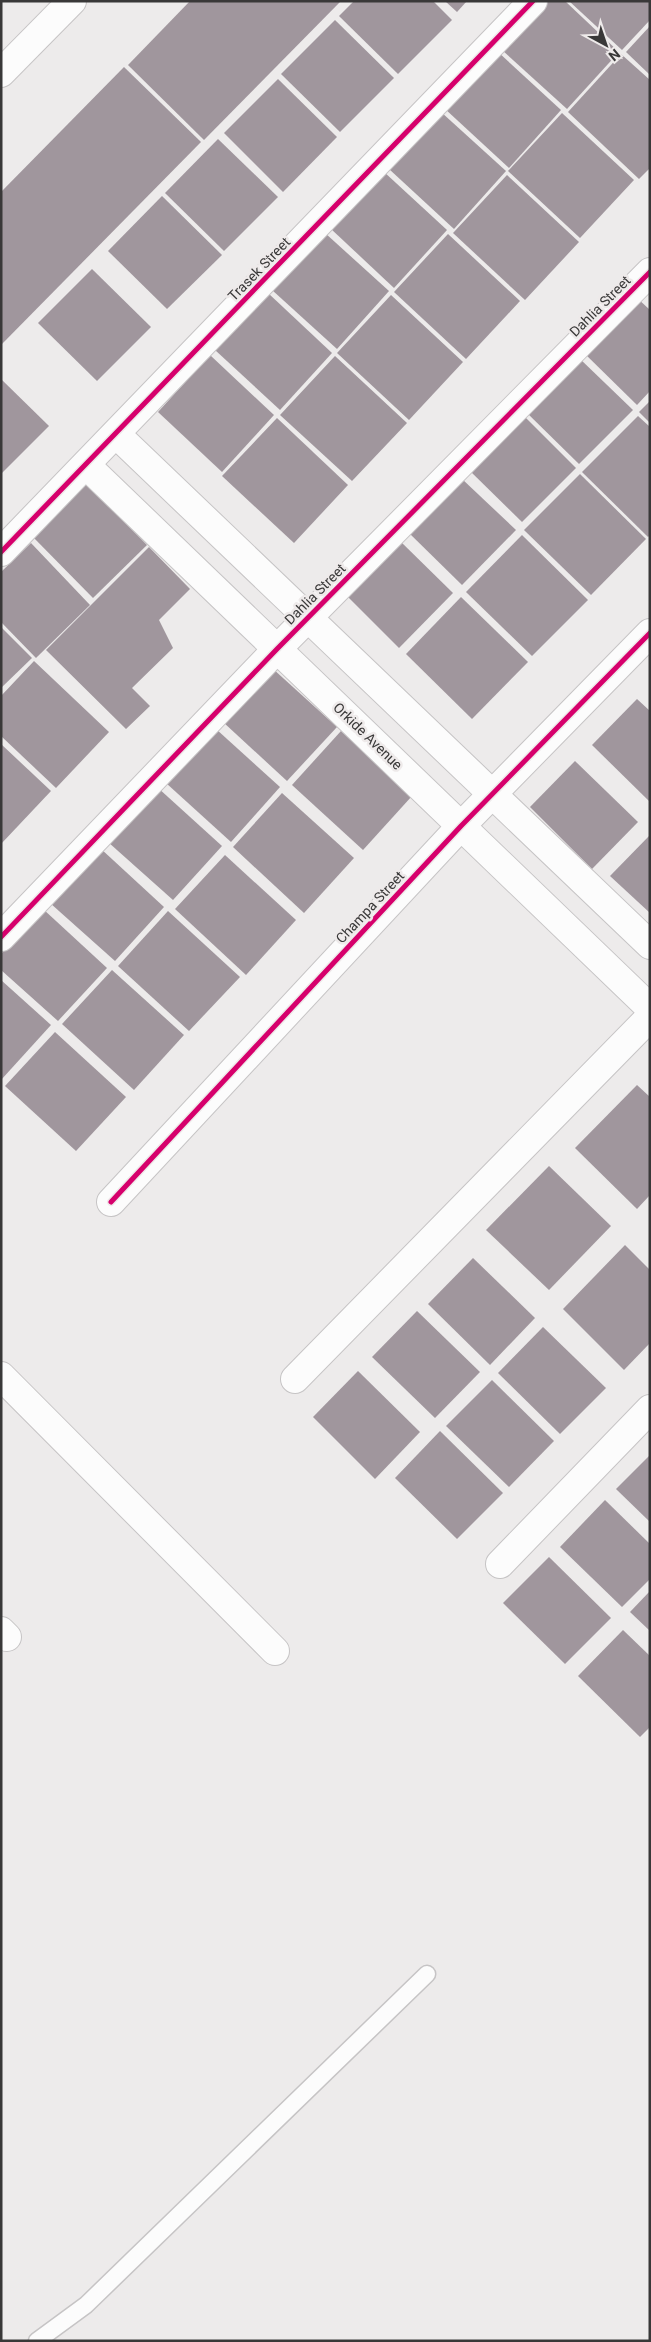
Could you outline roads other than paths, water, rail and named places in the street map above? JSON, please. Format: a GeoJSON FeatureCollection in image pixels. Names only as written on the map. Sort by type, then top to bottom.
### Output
{"type":"FeatureCollection","features":[{"type":"Feature","properties":{"kind":"street"},"geometry":{"type":"LineString","coordinates":[[1,73],[72,1]]}},
{"type":"Feature","properties":{"kind":"street","name":"Trasek Street"},"geometry":{"type":"LineString","coordinates":[[1,552],[533,1]]}},
{"type":"Feature","properties":{"kind":"street","name":"Dahlia Street"},"geometry":{"type":"LineString","coordinates":[[1,937],[277,649],[650,272]]}},
{"type":"Feature","properties":{"kind":"street"},"geometry":{"type":"LineString","coordinates":[[116,434],[650,944]]}},
{"type":"Feature","properties":{"kind":"street","name":"Orkide Avenue"},"geometry":{"type":"LineString","coordinates":[[86,465],[650,1008]]}},
{"type":"Feature","properties":{"kind":"street","name":"Champa Street"},"geometry":{"type":"LineString","coordinates":[[111,1202],[461,826],[650,633]]}},
{"type":"Feature","properties":{"kind":"street"},"geometry":{"type":"LineString","coordinates":[[295,1379],[650,1016]]}},
{"type":"Feature","properties":{"kind":"street"},"geometry":{"type":"LineString","coordinates":[[1,1376],[276,1651]]}},
{"type":"Feature","properties":{"kind":"street"},"geometry":{"type":"LineString","coordinates":[[500,1564],[650,1409]]}},
{"type":"Feature","properties":{"kind":"lane"},"geometry":{"type":"LineString","coordinates":[[38,2341],[86,2305],[426,1974]]}}]}
